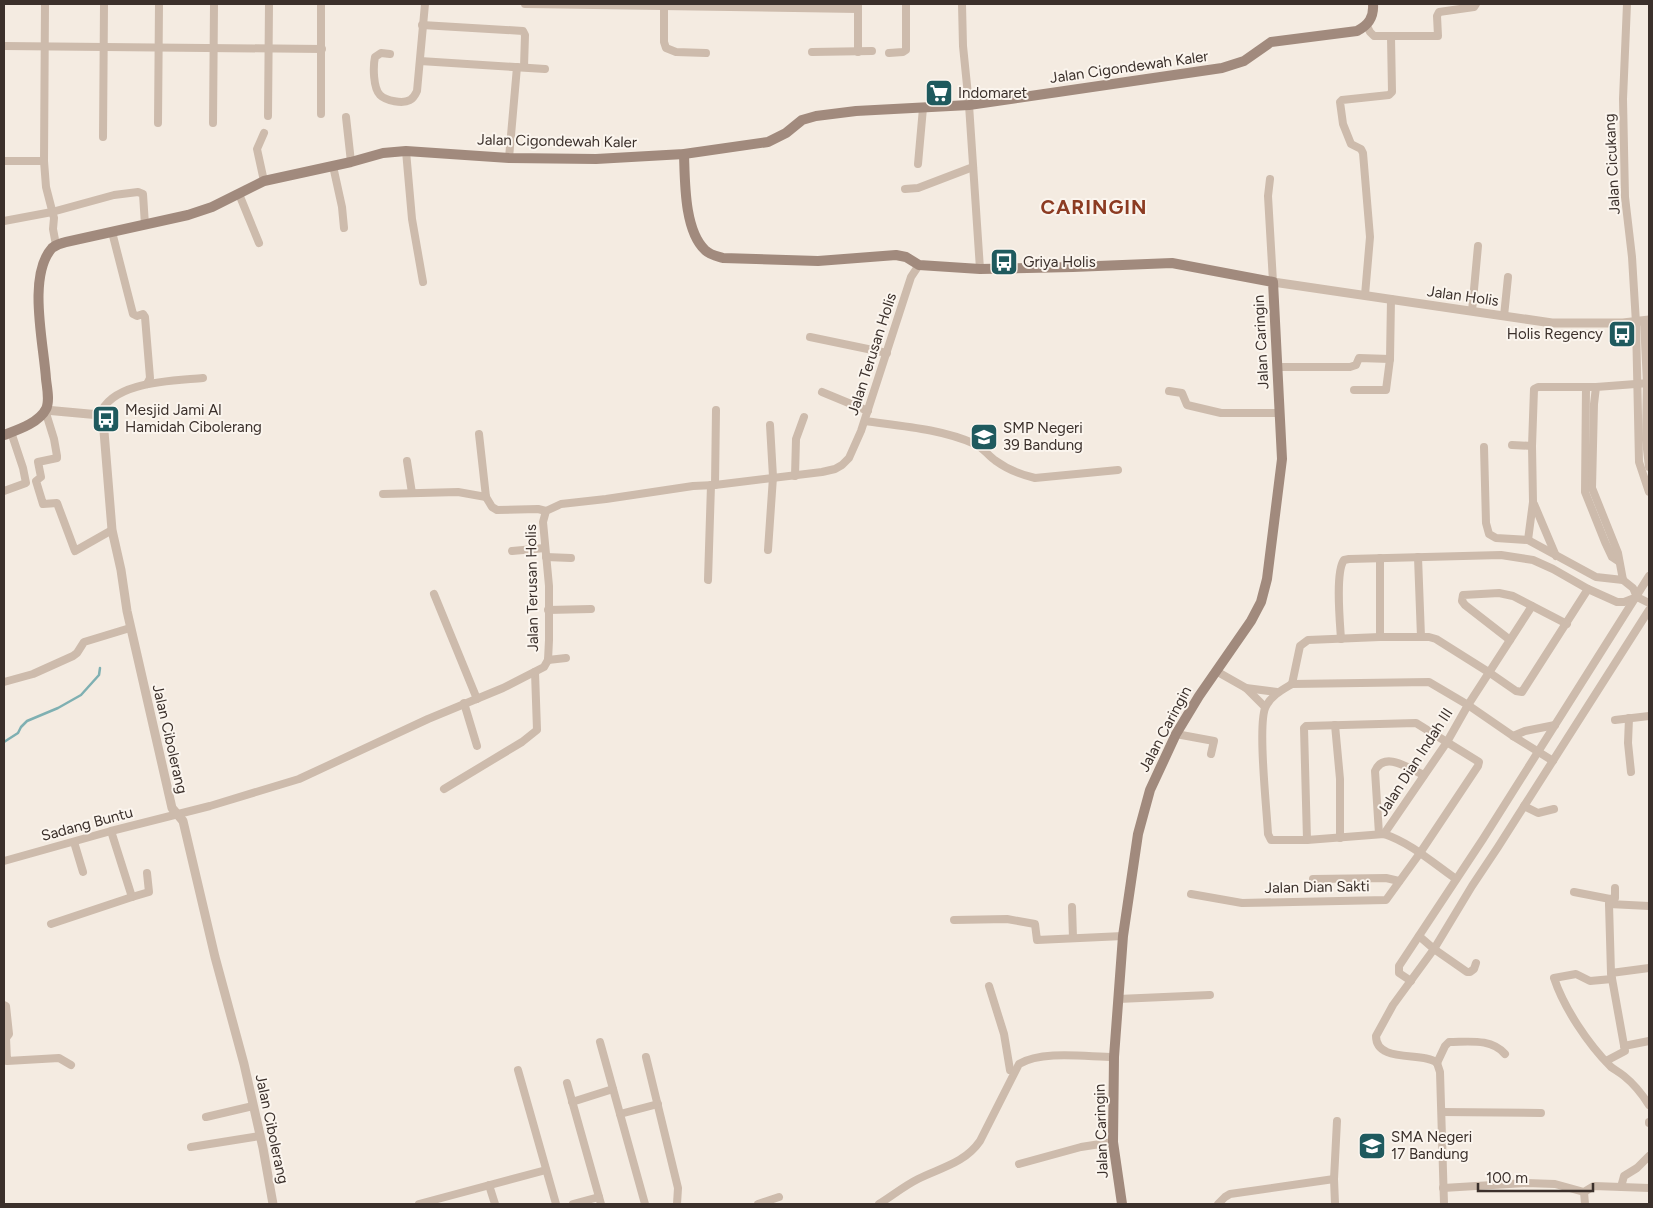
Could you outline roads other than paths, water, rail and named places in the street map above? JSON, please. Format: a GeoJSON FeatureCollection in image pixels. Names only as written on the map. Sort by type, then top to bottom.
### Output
{"type":"FeatureCollection","features":[{"type":"Feature","properties":{"kind":"main road"},"geometry":{"type":"LineString","coordinates":[[1367,26],[1373,13],[1373,4]]}},
{"type":"Feature","properties":{"kind":"main road","name":"Jalan Cigondewah Kaler"},"geometry":{"type":"LineString","coordinates":[[56,245],[188,215],[212,207],[264,181],[383,153],[406,151],[509,158],[612,160],[684,154],[768,142],[786,133],[802,120],[816,116],[856,111],[969,105],[1222,68],[1244,61],[1271,42],[1351,33],[1367,26]]}},
{"type":"Feature","properties":{"kind":"main road"},"geometry":{"type":"LineString","coordinates":[[684,154],[687,206],[691,222],[699,243],[713,256],[723,258],[818,261],[896,255],[906,256],[919,264],[980,269],[1172,263],[1273,282]]}},
{"type":"Feature","properties":{"kind":"main road"},"geometry":{"type":"LineString","coordinates":[[8,433],[40,417],[45,410],[47,392],[39,319],[39,291],[42,267],[51,250],[56,245]]}},
{"type":"Feature","properties":{"kind":"main road","name":"Jalan Caringin"},"geometry":{"type":"LineString","coordinates":[[1122,1204],[1113,1142],[1114,1057],[1122,936],[1142,817],[1150,790],[1176,734],[1251,621],[1260,602],[1267,579],[1282,462],[1273,282]]}},
{"type":"Feature","properties":{"kind":"street"},"geometry":{"type":"LineString","coordinates":[[45,4],[44,162],[46,187],[54,222],[53,229],[56,245]]}},
{"type":"Feature","properties":{"kind":"street"},"geometry":{"type":"LineString","coordinates":[[102,138],[104,4]]}},
{"type":"Feature","properties":{"kind":"street"},"geometry":{"type":"LineString","coordinates":[[158,124],[159,4]]}},
{"type":"Feature","properties":{"kind":"street"},"geometry":{"type":"LineString","coordinates":[[213,123],[214,4]]}},
{"type":"Feature","properties":{"kind":"street"},"geometry":{"type":"LineString","coordinates":[[268,116],[269,4]]}},
{"type":"Feature","properties":{"kind":"street"},"geometry":{"type":"LineString","coordinates":[[321,4],[321,114]]}},
{"type":"Feature","properties":{"kind":"street"},"geometry":{"type":"LineString","coordinates":[[390,54],[378,54],[374,61],[377,89],[380,96],[390,100],[405,102],[414,97],[417,91],[425,4]]}},
{"type":"Feature","properties":{"kind":"street"},"geometry":{"type":"LineString","coordinates":[[525,4],[858,6],[858,52]]}},
{"type":"Feature","properties":{"kind":"street"},"geometry":{"type":"LineString","coordinates":[[889,53],[906,50],[906,4]]}},
{"type":"Feature","properties":{"kind":"street"},"geometry":{"type":"LineString","coordinates":[[962,4],[963,46],[980,269]]}},
{"type":"Feature","properties":{"kind":"street"},"geometry":{"type":"LineString","coordinates":[[1367,26],[1374,36],[1438,36],[1437,16],[1439,12],[1474,7],[1476,4]]}},
{"type":"Feature","properties":{"kind":"street","name":"Jalan Cicukang"},"geometry":{"type":"LineString","coordinates":[[1626,4],[1623,99],[1625,197],[1643,321],[1645,383]]}},
{"type":"Feature","properties":{"kind":"street"},"geometry":{"type":"LineString","coordinates":[[664,5],[664,42],[666,48],[676,52],[706,53]]}},
{"type":"Feature","properties":{"kind":"street"},"geometry":{"type":"LineString","coordinates":[[422,25],[523,31],[526,35],[509,158]]}},
{"type":"Feature","properties":{"kind":"street"},"geometry":{"type":"LineString","coordinates":[[1366,296],[1370,237],[1362,153],[1361,149],[1351,144],[1343,124],[1340,102],[1342,100],[1389,95],[1392,92],[1391,37]]}},
{"type":"Feature","properties":{"kind":"street"},"geometry":{"type":"LineString","coordinates":[[4,46],[322,49]]}},
{"type":"Feature","properties":{"kind":"street"},"geometry":{"type":"LineString","coordinates":[[812,52],[872,52]]}},
{"type":"Feature","properties":{"kind":"street"},"geometry":{"type":"LineString","coordinates":[[420,61],[546,69]]}},
{"type":"Feature","properties":{"kind":"street"},"geometry":{"type":"LineString","coordinates":[[918,164],[923,108]]}},
{"type":"Feature","properties":{"kind":"street"},"geometry":{"type":"LineString","coordinates":[[346,117],[351,162]]}},
{"type":"Feature","properties":{"kind":"street"},"geometry":{"type":"LineString","coordinates":[[264,133],[257,149],[264,181]]}},
{"type":"Feature","properties":{"kind":"street"},"geometry":{"type":"LineString","coordinates":[[406,151],[412,220],[423,282]]}},
{"type":"Feature","properties":{"kind":"street"},"geometry":{"type":"LineString","coordinates":[[4,161],[44,162]]}},
{"type":"Feature","properties":{"kind":"street"},"geometry":{"type":"LineString","coordinates":[[333,166],[342,207],[344,228]]}},
{"type":"Feature","properties":{"kind":"street"},"geometry":{"type":"LineString","coordinates":[[905,189],[918,188],[973,167]]}},
{"type":"Feature","properties":{"kind":"street"},"geometry":{"type":"LineString","coordinates":[[1270,179],[1268,196],[1273,282]]}},
{"type":"Feature","properties":{"kind":"street"},"geometry":{"type":"LineString","coordinates":[[4,221],[52,212],[114,195],[138,192],[143,194],[145,225]]}},
{"type":"Feature","properties":{"kind":"street"},"geometry":{"type":"LineString","coordinates":[[239,194],[259,243]]}},
{"type":"Feature","properties":{"kind":"street"},"geometry":{"type":"LineString","coordinates":[[112,232],[133,314],[137,316],[143,314],[145,317],[150,370],[150,378],[147,384]]}},
{"type":"Feature","properties":{"kind":"street"},"geometry":{"type":"LineString","coordinates":[[1472,311],[1478,246]]}},
{"type":"Feature","properties":{"kind":"street","name":"Jalan Terusan Holis"},"geometry":{"type":"LineString","coordinates":[[178,814],[299,779],[477,699],[545,666],[548,660],[549,586],[543,522],[546,510],[561,504],[693,486],[822,472],[842,465],[854,451],[911,278],[919,264]]}},
{"type":"Feature","properties":{"kind":"street"},"geometry":{"type":"LineString","coordinates":[[1504,316],[1508,277]]}},
{"type":"Feature","properties":{"kind":"street","name":"Jalan Holis"},"geometry":{"type":"LineString","coordinates":[[1273,282],[1552,322],[1643,321]]}},
{"type":"Feature","properties":{"kind":"street"},"geometry":{"type":"LineString","coordinates":[[1354,390],[1386,390],[1390,358],[1391,299]]}},
{"type":"Feature","properties":{"kind":"street"},"geometry":{"type":"LineString","coordinates":[[810,337],[887,353]]}},
{"type":"Feature","properties":{"kind":"street"},"geometry":{"type":"LineString","coordinates":[[1278,367],[1350,367],[1356,365],[1359,358],[1390,358]]}},
{"type":"Feature","properties":{"kind":"street"},"geometry":{"type":"LineString","coordinates":[[4,491],[36,481],[41,477],[39,461],[57,458],[54,439],[45,410],[100,415],[102,406],[110,399],[126,391],[147,384],[203,378]]}},
{"type":"Feature","properties":{"kind":"street"},"geometry":{"type":"LineString","coordinates":[[1528,540],[1533,502],[1533,390],[1535,388],[1596,387],[1645,383]]}},
{"type":"Feature","properties":{"kind":"street"},"geometry":{"type":"LineString","coordinates":[[1645,383],[1646,440],[1649,467]]}},
{"type":"Feature","properties":{"kind":"street"},"geometry":{"type":"LineString","coordinates":[[1645,383],[1639,462],[1649,492]]}},
{"type":"Feature","properties":{"kind":"street"},"geometry":{"type":"LineString","coordinates":[[1586,387],[1584,484],[1618,554],[1623,580]]}},
{"type":"Feature","properties":{"kind":"street"},"geometry":{"type":"LineString","coordinates":[[1591,497],[1596,387]]}},
{"type":"Feature","properties":{"kind":"street"},"geometry":{"type":"LineString","coordinates":[[1169,391],[1182,393],[1186,406],[1211,412],[1236,414],[1280,413]]}},
{"type":"Feature","properties":{"kind":"street"},"geometry":{"type":"LineString","coordinates":[[822,392],[868,410]]}},
{"type":"Feature","properties":{"kind":"street"},"geometry":{"type":"LineString","coordinates":[[708,580],[716,410]]}},
{"type":"Feature","properties":{"kind":"street"},"geometry":{"type":"LineString","coordinates":[[1585,414],[1594,414]]}},
{"type":"Feature","properties":{"kind":"street","name":"Jalan Cibolerang"},"geometry":{"type":"LineString","coordinates":[[100,415],[103,419],[104,427],[112,530],[130,628],[172,808],[184,821],[208,931],[244,1064],[273,1204]]}},
{"type":"Feature","properties":{"kind":"street"},"geometry":{"type":"LineString","coordinates":[[795,476],[796,439],[804,417]]}},
{"type":"Feature","properties":{"kind":"street"},"geometry":{"type":"LineString","coordinates":[[865,421],[957,438],[978,445],[999,463],[1025,476],[1035,478],[1118,470]]}},
{"type":"Feature","properties":{"kind":"street"},"geometry":{"type":"LineString","coordinates":[[768,550],[773,477],[770,425]]}},
{"type":"Feature","properties":{"kind":"street"},"geometry":{"type":"LineString","coordinates":[[8,433],[23,468],[26,484]]}},
{"type":"Feature","properties":{"kind":"street"},"geometry":{"type":"LineString","coordinates":[[479,434],[486,497],[492,507],[497,510],[546,510]]}},
{"type":"Feature","properties":{"kind":"street"},"geometry":{"type":"LineString","coordinates":[[1512,445],[1532,446]]}},
{"type":"Feature","properties":{"kind":"street"},"geometry":{"type":"LineString","coordinates":[[1484,447],[1487,532],[1493,538],[1528,540],[1596,577],[1623,580],[1633,588],[1636,597],[1649,603]]}},
{"type":"Feature","properties":{"kind":"street"},"geometry":{"type":"LineString","coordinates":[[407,461],[412,493]]}},
{"type":"Feature","properties":{"kind":"street"},"geometry":{"type":"LineString","coordinates":[[36,481],[43,504],[57,503],[75,551],[112,530]]}},
{"type":"Feature","properties":{"kind":"street"},"geometry":{"type":"LineString","coordinates":[[383,494],[458,492],[486,497]]}},
{"type":"Feature","properties":{"kind":"street"},"geometry":{"type":"LineString","coordinates":[[1533,502],[1556,556]]}},
{"type":"Feature","properties":{"kind":"street"},"geometry":{"type":"LineString","coordinates":[[512,551],[546,552],[571,558]]}},
{"type":"Feature","properties":{"kind":"street"},"geometry":{"type":"LineString","coordinates":[[1341,639],[1339,592],[1342,562],[1349,559],[1490,554],[1518,557],[1533,560],[1553,568],[1588,589],[1617,602],[1624,602],[1636,597]]}},
{"type":"Feature","properties":{"kind":"street"},"geometry":{"type":"LineString","coordinates":[[1418,557],[1422,638]]}},
{"type":"Feature","properties":{"kind":"street"},"geometry":{"type":"LineString","coordinates":[[1380,558],[1380,637]]}},
{"type":"Feature","properties":{"kind":"street"},"geometry":{"type":"LineString","coordinates":[[1411,981],[1400,973],[1398,968],[1483,839],[1649,576]]}},
{"type":"Feature","properties":{"kind":"street"},"geometry":{"type":"LineString","coordinates":[[1292,684],[1302,643],[1308,640],[1380,637],[1422,638],[1436,639],[1490,672],[1516,691],[1522,692],[1588,589]]}},
{"type":"Feature","properties":{"kind":"street"},"geometry":{"type":"LineString","coordinates":[[434,594],[477,699]]}},
{"type":"Feature","properties":{"kind":"street"},"geometry":{"type":"LineString","coordinates":[[1510,640],[1465,605],[1462,601],[1463,595],[1499,594],[1514,596],[1567,624]]}},
{"type":"Feature","properties":{"kind":"street","name":"Jalan Dian Indah III"},"geometry":{"type":"LineString","coordinates":[[1382,834],[1447,742],[1468,705],[1532,606]]}},
{"type":"Feature","properties":{"kind":"street"},"geometry":{"type":"LineString","coordinates":[[548,610],[591,610]]}},
{"type":"Feature","properties":{"kind":"street"},"geometry":{"type":"LineString","coordinates":[[1437,1063],[1426,1058],[1405,1057],[1393,1054],[1382,1048],[1376,1040],[1376,1036],[1393,1005],[1434,949],[1472,886],[1649,610]]}},
{"type":"Feature","properties":{"kind":"street"},"geometry":{"type":"LineString","coordinates":[[4,682],[33,674],[73,656],[84,642],[130,628]]}},
{"type":"Feature","properties":{"kind":"street"},"geometry":{"type":"LineString","coordinates":[[548,660],[566,658]]}},
{"type":"Feature","properties":{"kind":"street"},"geometry":{"type":"LineString","coordinates":[[444,790],[522,742],[537,730],[535,672]]}},
{"type":"Feature","properties":{"kind":"street"},"geometry":{"type":"LineString","coordinates":[[1216,672],[1246,688],[1265,707]]}},
{"type":"Feature","properties":{"kind":"street"},"geometry":{"type":"LineString","coordinates":[[1456,879],[1396,838],[1382,834],[1307,840],[1273,841],[1269,838],[1262,732],[1265,707],[1277,692],[1292,684],[1425,682],[1432,684],[1468,705],[1553,761]]}},
{"type":"Feature","properties":{"kind":"street"},"geometry":{"type":"LineString","coordinates":[[1246,688],[1277,692]]}},
{"type":"Feature","properties":{"kind":"street"},"geometry":{"type":"LineString","coordinates":[[464,704],[477,746]]}},
{"type":"Feature","properties":{"kind":"street"},"geometry":{"type":"LineString","coordinates":[[1615,720],[1649,716]]}},
{"type":"Feature","properties":{"kind":"street"},"geometry":{"type":"LineString","coordinates":[[1629,718],[1628,743],[1631,772]]}},
{"type":"Feature","properties":{"kind":"street"},"geometry":{"type":"LineString","coordinates":[[1307,840],[1304,728],[1308,726],[1414,723],[1447,742]]}},
{"type":"Feature","properties":{"kind":"street"},"geometry":{"type":"LineString","coordinates":[[1335,725],[1340,779],[1340,838]]}},
{"type":"Feature","properties":{"kind":"street"},"geometry":{"type":"LineString","coordinates":[[1513,736],[1526,731],[1555,725]]}},
{"type":"Feature","properties":{"kind":"street"},"geometry":{"type":"LineString","coordinates":[[1176,734],[1214,741],[1211,754]]}},
{"type":"Feature","properties":{"kind":"street","name":"Jalan Dian Sakti"},"geometry":{"type":"LineString","coordinates":[[1191,894],[1242,902],[1382,900],[1388,898],[1478,766],[1478,760],[1447,742]]}},
{"type":"Feature","properties":{"kind":"street"},"geometry":{"type":"LineString","coordinates":[[1382,834],[1375,771],[1378,765],[1382,761],[1390,760],[1424,775]]}},
{"type":"Feature","properties":{"kind":"street"},"geometry":{"type":"LineString","coordinates":[[1524,806],[1538,813],[1554,808]]}},
{"type":"Feature","properties":{"kind":"street","name":"Sadang Buntu"},"geometry":{"type":"LineString","coordinates":[[4,862],[178,814]]}},
{"type":"Feature","properties":{"kind":"street"},"geometry":{"type":"LineString","coordinates":[[111,831],[132,897]]}},
{"type":"Feature","properties":{"kind":"street"},"geometry":{"type":"LineString","coordinates":[[74,842],[83,872]]}},
{"type":"Feature","properties":{"kind":"street"},"geometry":{"type":"LineString","coordinates":[[52,924],[148,892],[147,873]]}},
{"type":"Feature","properties":{"kind":"street"},"geometry":{"type":"LineString","coordinates":[[1313,879],[1386,878],[1399,881]]}},
{"type":"Feature","properties":{"kind":"street"},"geometry":{"type":"LineString","coordinates":[[1610,902],[1615,898],[1615,888]]}},
{"type":"Feature","properties":{"kind":"street"},"geometry":{"type":"LineString","coordinates":[[1574,892],[1610,902],[1649,906]]}},
{"type":"Feature","properties":{"kind":"street"},"geometry":{"type":"LineString","coordinates":[[1606,1061],[1625,1052],[1611,976],[1610,902]]}},
{"type":"Feature","properties":{"kind":"street"},"geometry":{"type":"LineString","coordinates":[[1072,907],[1073,938]]}},
{"type":"Feature","properties":{"kind":"street"},"geometry":{"type":"LineString","coordinates":[[954,920],[1010,920],[1035,925],[1037,940],[1122,936]]}},
{"type":"Feature","properties":{"kind":"street"},"geometry":{"type":"LineString","coordinates":[[1419,936],[1467,972],[1474,969],[1476,963]]}},
{"type":"Feature","properties":{"kind":"street"},"geometry":{"type":"LineString","coordinates":[[1649,968],[1590,981],[1576,974],[1554,978],[1574,1018],[1606,1061],[1635,1086],[1649,1105]]}},
{"type":"Feature","properties":{"kind":"street"},"geometry":{"type":"LineString","coordinates":[[990,986],[1004,1034],[1010,1070]]}},
{"type":"Feature","properties":{"kind":"street"},"geometry":{"type":"LineString","coordinates":[[1118,999],[1210,995]]}},
{"type":"Feature","properties":{"kind":"street"},"geometry":{"type":"LineString","coordinates":[[4,1004],[6,1006],[9,1034],[6,1038],[7,1061],[59,1058],[71,1065]]}},
{"type":"Feature","properties":{"kind":"street"},"geometry":{"type":"LineString","coordinates":[[1624,1046],[1649,1040]]}},
{"type":"Feature","properties":{"kind":"street"},"geometry":{"type":"LineString","coordinates":[[600,1042],[645,1204]]}},
{"type":"Feature","properties":{"kind":"street"},"geometry":{"type":"LineString","coordinates":[[1444,1204],[1442,1112],[1440,1072],[1437,1063],[1449,1042],[1485,1043],[1497,1047],[1504,1054]]}},
{"type":"Feature","properties":{"kind":"street"},"geometry":{"type":"LineString","coordinates":[[646,1057],[678,1188],[677,1204]]}},
{"type":"Feature","properties":{"kind":"street"},"geometry":{"type":"LineString","coordinates":[[879,1204],[919,1179],[957,1162],[972,1151],[980,1141],[1019,1064],[1027,1060],[1044,1057],[1114,1057]]}},
{"type":"Feature","properties":{"kind":"street"},"geometry":{"type":"LineString","coordinates":[[518,1070],[556,1204]]}},
{"type":"Feature","properties":{"kind":"street"},"geometry":{"type":"LineString","coordinates":[[567,1083],[600,1201],[573,1204]]}},
{"type":"Feature","properties":{"kind":"street"},"geometry":{"type":"LineString","coordinates":[[572,1102],[613,1089]]}},
{"type":"Feature","properties":{"kind":"street"},"geometry":{"type":"LineString","coordinates":[[620,1114],[658,1104]]}},
{"type":"Feature","properties":{"kind":"street"},"geometry":{"type":"LineString","coordinates":[[206,1117],[253,1106]]}},
{"type":"Feature","properties":{"kind":"street"},"geometry":{"type":"LineString","coordinates":[[1442,1112],[1541,1113]]}},
{"type":"Feature","properties":{"kind":"street"},"geometry":{"type":"LineString","coordinates":[[1335,1204],[1334,1179],[1337,1121]]}},
{"type":"Feature","properties":{"kind":"street"},"geometry":{"type":"LineString","coordinates":[[190,1147],[260,1136]]}},
{"type":"Feature","properties":{"kind":"street"},"geometry":{"type":"LineString","coordinates":[[1019,1164],[1081,1147],[1113,1142]]}},
{"type":"Feature","properties":{"kind":"street"},"geometry":{"type":"LineString","coordinates":[[1621,1187],[1624,1176],[1637,1168],[1649,1156]]}},
{"type":"Feature","properties":{"kind":"street"},"geometry":{"type":"LineString","coordinates":[[419,1204],[546,1170]]}},
{"type":"Feature","properties":{"kind":"street"},"geometry":{"type":"LineString","coordinates":[[1218,1204],[1230,1194],[1334,1179]]}},
{"type":"Feature","properties":{"kind":"street"},"geometry":{"type":"LineString","coordinates":[[1443,1188],[1526,1184],[1555,1184],[1584,1192],[1594,1186],[1649,1188]]}},
{"type":"Feature","properties":{"kind":"street"},"geometry":{"type":"LineString","coordinates":[[489,1185],[495,1204]]}},
{"type":"Feature","properties":{"kind":"street"},"geometry":{"type":"LineString","coordinates":[[1584,1192],[1585,1204]]}},
{"type":"Feature","properties":{"kind":"street"},"geometry":{"type":"LineString","coordinates":[[758,1204],[779,1197]]}},
{"type":"Feature","properties":{"kind":"waterway"},"geometry":{"type":"LineString","coordinates":[[4,742],[18,733],[27,721],[58,708],[81,695],[99,675],[100,668]]}},
{"type":"Feature","properties":{"kind":"place","name":"Indomaret"},"geometry":{"type":"Point","coordinates":[939,93]}},
{"type":"Feature","properties":{"kind":"place","name":"Griya Holis"},"geometry":{"type":"Point","coordinates":[1004,262]}},
{"type":"Feature","properties":{"kind":"place","name":"Holis Regency"},"geometry":{"type":"Point","coordinates":[1622,334]}},
{"type":"Feature","properties":{"kind":"place","name":"Mesjid Jami Al Hamidah Cibolerang"},"geometry":{"type":"Point","coordinates":[106,419]}},
{"type":"Feature","properties":{"kind":"place","name":"SMP Negeri 39 Bandung"},"geometry":{"type":"Point","coordinates":[984,437]}},
{"type":"Feature","properties":{"kind":"place","name":"SMA Negeri 17 Bandung"},"geometry":{"type":"Point","coordinates":[1372,1146]}},
{"type":"Feature","properties":{"kind":"district","name":"CARINGIN"},"geometry":{"type":"Point","coordinates":[1094,207]}}]}
